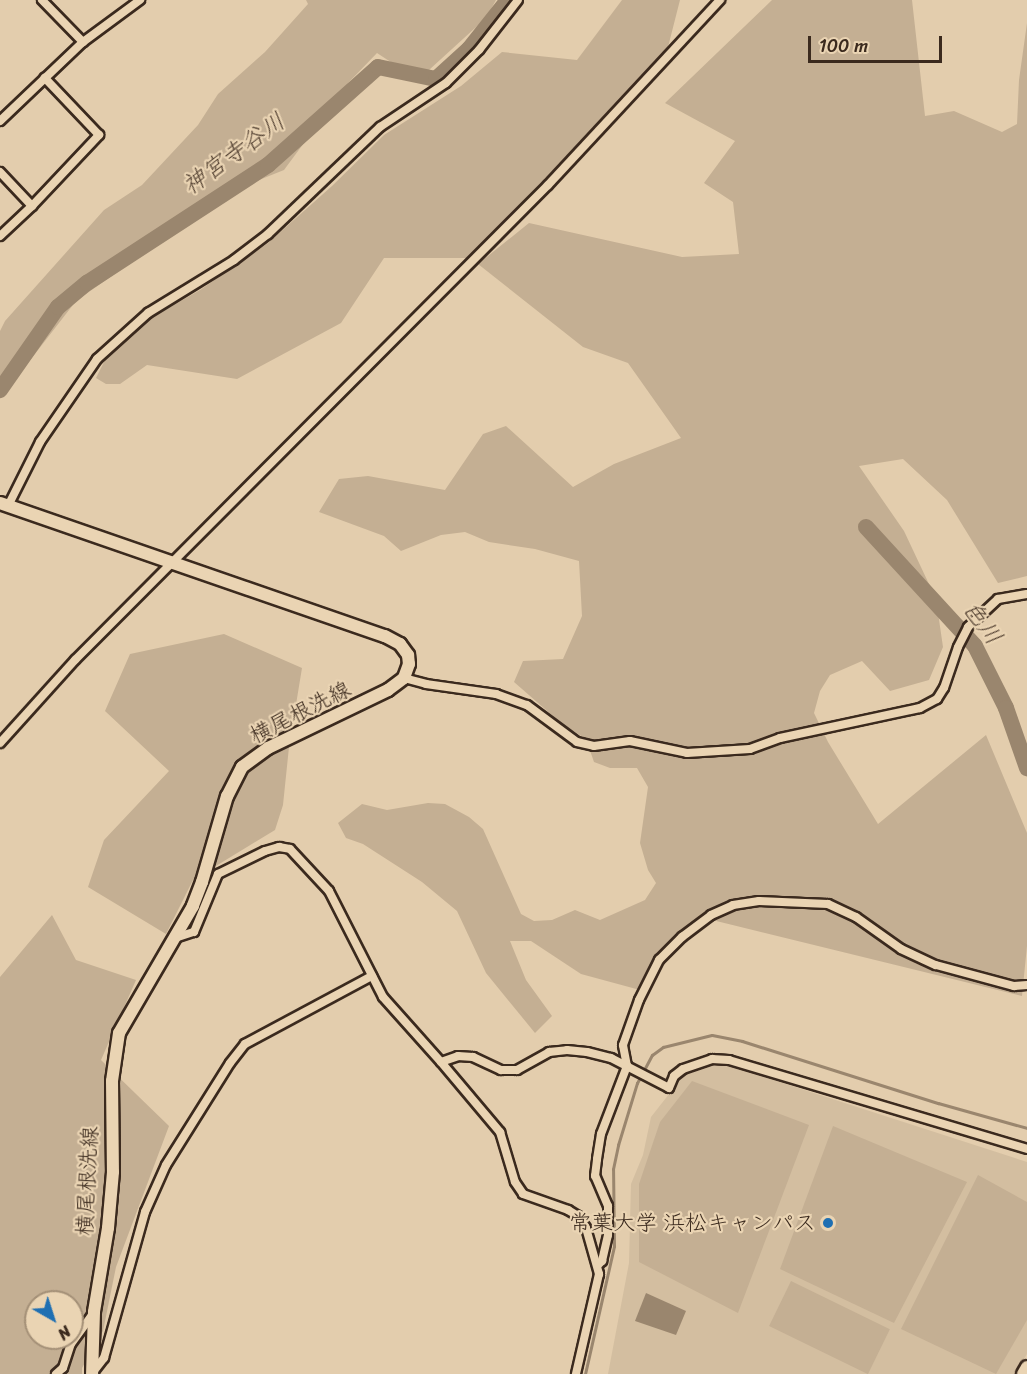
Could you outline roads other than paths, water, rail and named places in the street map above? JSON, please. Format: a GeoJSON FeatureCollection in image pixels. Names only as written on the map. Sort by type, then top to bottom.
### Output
{"type":"FeatureCollection","features":[{"type":"Feature","properties":{"kind":"main road"},"geometry":{"type":"LineString","coordinates":[[4,505],[393,640],[400,644],[408,655],[409,664],[405,678]]}},
{"type":"Feature","properties":{"kind":"main road","name":"横尾根洗線"},"geometry":{"type":"LineString","coordinates":[[92,1373],[94,1312],[108,1228],[113,1172],[112,1081],[118,1033],[135,1001],[175,938],[202,882],[227,796],[242,767],[268,748],[388,690],[405,678]]}},
{"type":"Feature","properties":{"kind":"main road"},"geometry":{"type":"LineString","coordinates":[[1023,1374],[1027,1367]]}},
{"type":"Feature","properties":{"kind":"street"},"geometry":{"type":"LineString","coordinates":[[42,0],[83,42]]}},
{"type":"Feature","properties":{"kind":"street"},"geometry":{"type":"LineString","coordinates":[[0,121],[83,42],[140,0]]}},
{"type":"Feature","properties":{"kind":"street"},"geometry":{"type":"LineString","coordinates":[[4,505],[40,442],[97,359],[148,313],[234,260],[268,234],[380,128],[446,83],[479,50],[518,0]]}},
{"type":"Feature","properties":{"kind":"street"},"geometry":{"type":"LineString","coordinates":[[0,743],[75,660],[173,565],[548,185],[720,0]]}},
{"type":"Feature","properties":{"kind":"street"},"geometry":{"type":"LineString","coordinates":[[0,236],[32,206],[99,135],[45,78]]}},
{"type":"Feature","properties":{"kind":"street"},"geometry":{"type":"LineString","coordinates":[[0,172],[32,206]]}},
{"type":"Feature","properties":{"kind":"street"},"geometry":{"type":"LineString","coordinates":[[405,678],[506,698],[527,705],[577,742],[594,747],[630,741],[687,753],[750,749],[780,738],[920,708],[937,699],[944,688],[958,647],[968,627],[998,599],[1027,594]]}},
{"type":"Feature","properties":{"kind":"street"},"geometry":{"type":"LineString","coordinates":[[175,938],[195,932],[218,874],[279,847],[290,849],[329,891],[383,996],[500,1132],[515,1182],[523,1194],[568,1209],[578,1216],[586,1228],[599,1274],[576,1374]]}},
{"type":"Feature","properties":{"kind":"street"},"geometry":{"type":"LineString","coordinates":[[598,1265],[602,1261],[608,1235],[608,1206],[595,1176],[601,1134],[627,1066],[623,1045],[639,1000],[660,960],[700,922],[733,905],[759,901],[828,904],[855,917],[901,949],[936,965],[1014,986],[1027,985]]}},
{"type":"Feature","properties":{"kind":"street"},"geometry":{"type":"LineString","coordinates":[[92,1373],[104,1358],[150,1203],[166,1165],[230,1063],[245,1044],[372,976]]}},
{"type":"Feature","properties":{"kind":"street"},"geometry":{"type":"LineString","coordinates":[[441,1062],[458,1056],[473,1057],[501,1070],[517,1070],[549,1052],[567,1050],[611,1058],[669,1088],[675,1076],[697,1063],[712,1059],[729,1060],[1027,1149]]}},
{"type":"Feature","properties":{"kind":"street"},"geometry":{"type":"LineString","coordinates":[[57,1374],[63,1368],[71,1344],[94,1312]]}},
{"type":"Feature","properties":{"kind":"waterway","name":"神宮寺谷川"},"geometry":{"type":"LineString","coordinates":[[0,390],[58,307],[87,283],[268,165],[378,67],[436,79],[469,49],[508,0]]}},
{"type":"Feature","properties":{"kind":"waterway","name":"色川"},"geometry":{"type":"LineString","coordinates":[[866,527],[975,646],[1006,708],[1027,768]]}},
{"type":"Feature","properties":{"kind":"waterway"},"geometry":{"type":"LineString","coordinates":[[585,1374],[614,1246],[613,1169],[618,1145],[637,1083],[652,1055],[663,1047],[712,1035],[742,1041],[938,1103],[1027,1128]]}},
{"type":"Feature","properties":{"kind":"place","name":"常葉大学 浜松キャンパス"},"geometry":{"type":"Point","coordinates":[828,1223]}}]}
